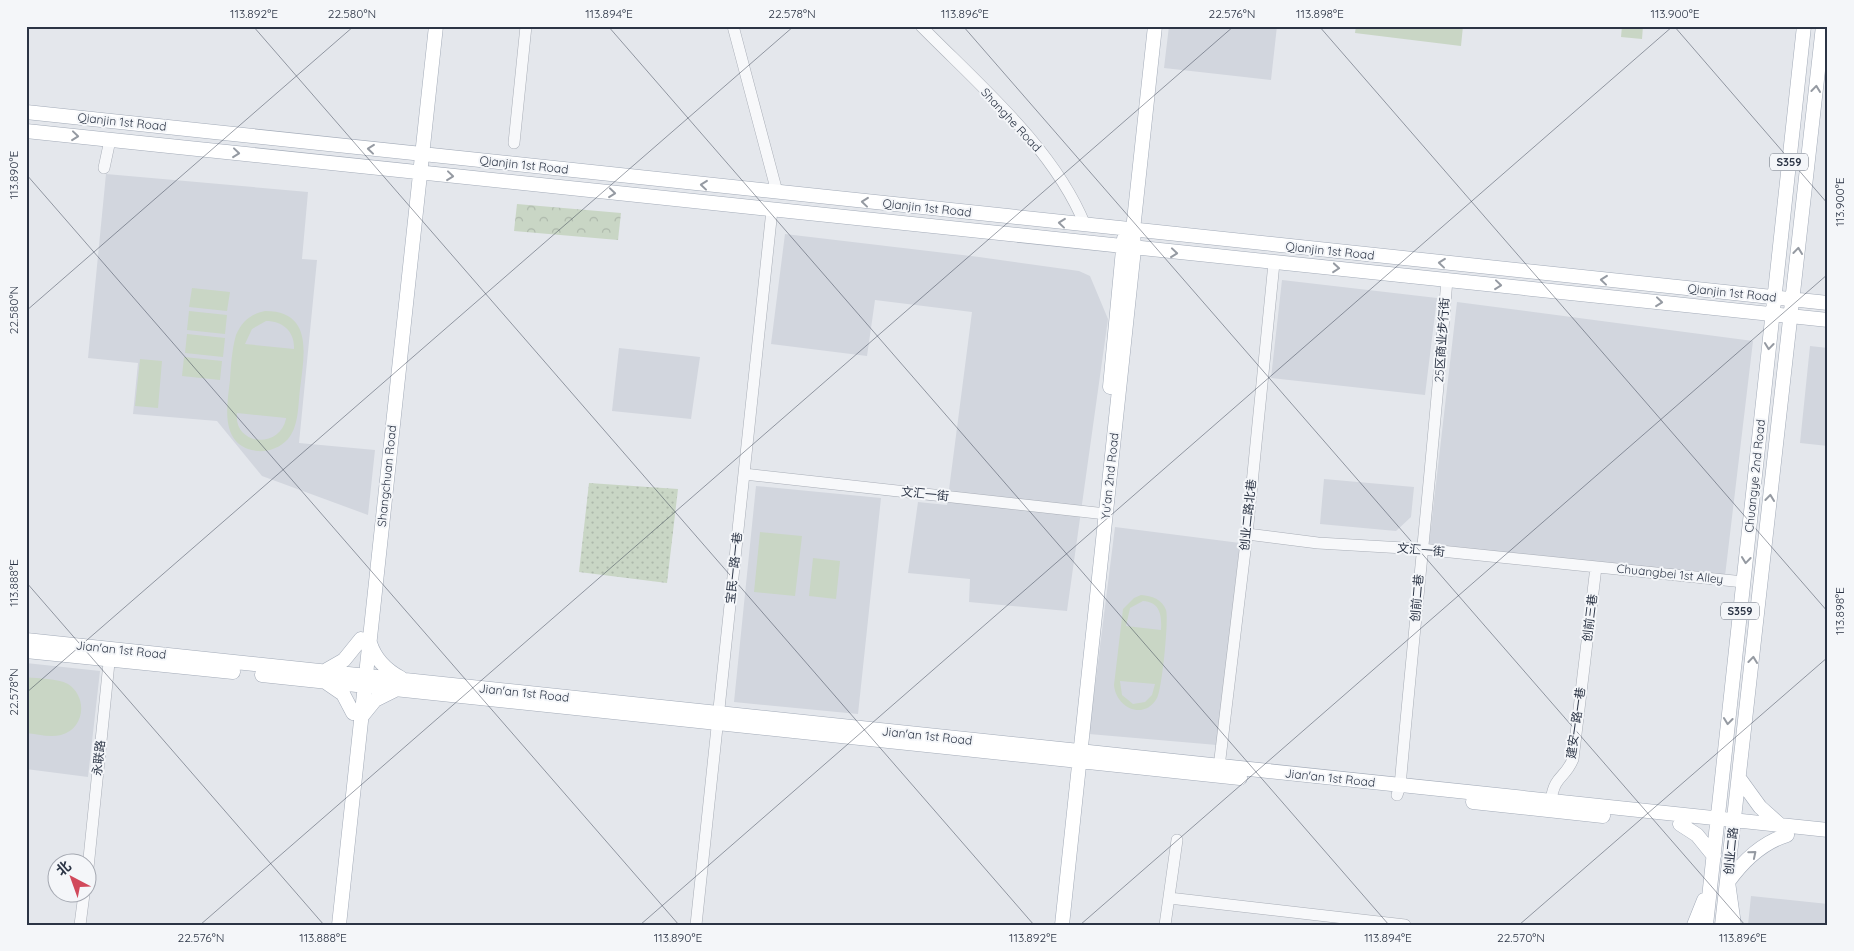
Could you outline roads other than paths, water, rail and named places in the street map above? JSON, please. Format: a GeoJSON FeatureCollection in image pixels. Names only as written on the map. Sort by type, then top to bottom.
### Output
{"type":"FeatureCollection","features":[{"type":"Feature","properties":{"kind":"main road","name":"Shangchuan Road"},"geometry":{"type":"LineString","coordinates":[[418,154],[427,26]]}},
{"type":"Feature","properties":{"kind":"main road","name":"Shangchuan Road"},"geometry":{"type":"LineString","coordinates":[[330,925],[361,681],[418,154],[436,26]]}},
{"type":"Feature","properties":{"kind":"main road","name":"Yu'an 2nd Road"},"geometry":{"type":"LineString","coordinates":[[1062,925],[1076,756],[1129,248],[1128,230],[1146,26]]}},
{"type":"Feature","properties":{"kind":"main road","name":"Yu'an 2nd Road"},"geometry":{"type":"LineString","coordinates":[[1128,230],[1155,26]]}},
{"type":"Feature","properties":{"kind":"main road","name":"Chuangye 2nd Road"},"geometry":{"type":"LineString","coordinates":[[1706,925],[1804,26]]}},
{"type":"Feature","properties":{"kind":"main road","name":"S359"},"geometry":{"type":"LineString","coordinates":[[1791,316],[1823,26]]}},
{"type":"Feature","properties":{"kind":"main road","name":"Qianjin 1st Road"},"geometry":{"type":"LineString","coordinates":[[26,112],[1828,303]]}},
{"type":"Feature","properties":{"kind":"main road","name":"Qianjin 1st Road"},"geometry":{"type":"LineString","coordinates":[[26,131],[1828,320]]}},
{"type":"Feature","properties":{"kind":"main road"},"geometry":{"type":"LineString","coordinates":[[1256,261],[1250,256],[1250,250],[1253,245],[1258,244]]}},
{"type":"Feature","properties":{"kind":"main road","name":"Chuangye 2nd Road"},"geometry":{"type":"LineString","coordinates":[[1739,778],[1791,316]]}},
{"type":"Feature","properties":{"kind":"main road","name":"Jian'an 1st Road"},"geometry":{"type":"LineString","coordinates":[[26,640],[110,654],[718,719],[1684,820],[1784,830],[1828,830]]}},
{"type":"Feature","properties":{"kind":"main road"},"geometry":{"type":"LineString","coordinates":[[365,640],[382,664],[402,685],[375,700],[357,715],[343,694],[323,677],[365,640]]}},
{"type":"Feature","properties":{"kind":"main road","name":"Jian'an 1st Road"},"geometry":{"type":"LineString","coordinates":[[26,651],[110,654]]}},
{"type":"Feature","properties":{"kind":"main road","name":"Shangchuan Road"},"geometry":{"type":"LineString","coordinates":[[339,925],[357,715]]}},
{"type":"Feature","properties":{"kind":"main road","name":"Yu'an 2nd Road"},"geometry":{"type":"LineString","coordinates":[[1054,925],[1076,756]]}},
{"type":"Feature","properties":{"kind":"main road","name":"Jian'an 1st Road"},"geometry":{"type":"LineString","coordinates":[[1076,756],[1220,767],[1399,790],[1551,800],[1684,820]]}},
{"type":"Feature","properties":{"kind":"main road"},"geometry":{"type":"LineString","coordinates":[[1734,925],[1728,882],[1740,864],[1784,830],[1760,807],[1739,778]]}},
{"type":"Feature","properties":{"kind":"main road","name":"创业二路"},"geometry":{"type":"LineString","coordinates":[[1722,925],[1739,778]]}},
{"type":"Feature","properties":{"kind":"main road"},"geometry":{"type":"LineString","coordinates":[[1714,856],[1684,820],[1710,804],[1721,785]]}},
{"type":"Feature","properties":{"kind":"main road","name":"Jian'an 1st Road"},"geometry":{"type":"LineString","coordinates":[[1784,830],[1828,839]]}},
{"type":"Feature","properties":{"kind":"main road"},"geometry":{"type":"LineString","coordinates":[[1694,925],[1711,880]]}},
{"type":"Feature","properties":{"kind":"street"},"geometry":{"type":"LineString","coordinates":[[514,143],[526,26]]}},
{"type":"Feature","properties":{"kind":"street"},"geometry":{"type":"LineString","coordinates":[[733,26],[777,192]]}},
{"type":"Feature","properties":{"kind":"street","name":"Shanghe Road"},"geometry":{"type":"LineString","coordinates":[[921,26],[1046,157],[1076,201],[1085,225]]}},
{"type":"Feature","properties":{"kind":"street"},"geometry":{"type":"LineString","coordinates":[[104,168],[110,140]]}},
{"type":"Feature","properties":{"kind":"street","name":"宝民一路一巷"},"geometry":{"type":"LineString","coordinates":[[696,925],[772,210]]}},
{"type":"Feature","properties":{"kind":"street","name":"创业二路北巷"},"geometry":{"type":"LineString","coordinates":[[1220,767],[1247,534],[1274,263]]}},
{"type":"Feature","properties":{"kind":"street","name":"25区商业步行街"},"geometry":{"type":"LineString","coordinates":[[1437,400],[1447,279]]}},
{"type":"Feature","properties":{"kind":"street","name":"创前二巷"},"geometry":{"type":"LineString","coordinates":[[1399,790],[1437,400]]}},
{"type":"Feature","properties":{"kind":"street","name":"文汇一街"},"geometry":{"type":"LineString","coordinates":[[744,474],[1101,514]]}},
{"type":"Feature","properties":{"kind":"street","name":"文汇一街"},"geometry":{"type":"LineString","coordinates":[[1247,534],[1318,543],[1421,549],[1596,567]]}},
{"type":"Feature","properties":{"kind":"street","name":"Chuangbei 1st Alley"},"geometry":{"type":"LineString","coordinates":[[1596,567],[1744,582]]}},
{"type":"Feature","properties":{"kind":"street","name":"创前三巷"},"geometry":{"type":"LineString","coordinates":[[1584,670],[1596,567]]}},
{"type":"Feature","properties":{"kind":"street","name":"永联路"},"geometry":{"type":"LineString","coordinates":[[89,854],[110,654]]}},
{"type":"Feature","properties":{"kind":"street","name":"建安一路一巷"},"geometry":{"type":"LineString","coordinates":[[1551,800],[1553,785],[1570,767],[1573,759],[1584,670]]}},
{"type":"Feature","properties":{"kind":"street"},"geometry":{"type":"LineString","coordinates":[[1165,925],[1177,840]]}},
{"type":"Feature","properties":{"kind":"street"},"geometry":{"type":"LineString","coordinates":[[1169,898],[1405,925]]}},
{"type":"Feature","properties":{"kind":"street"},"geometry":{"type":"LineString","coordinates":[[80,925],[83,904]]}}]}
